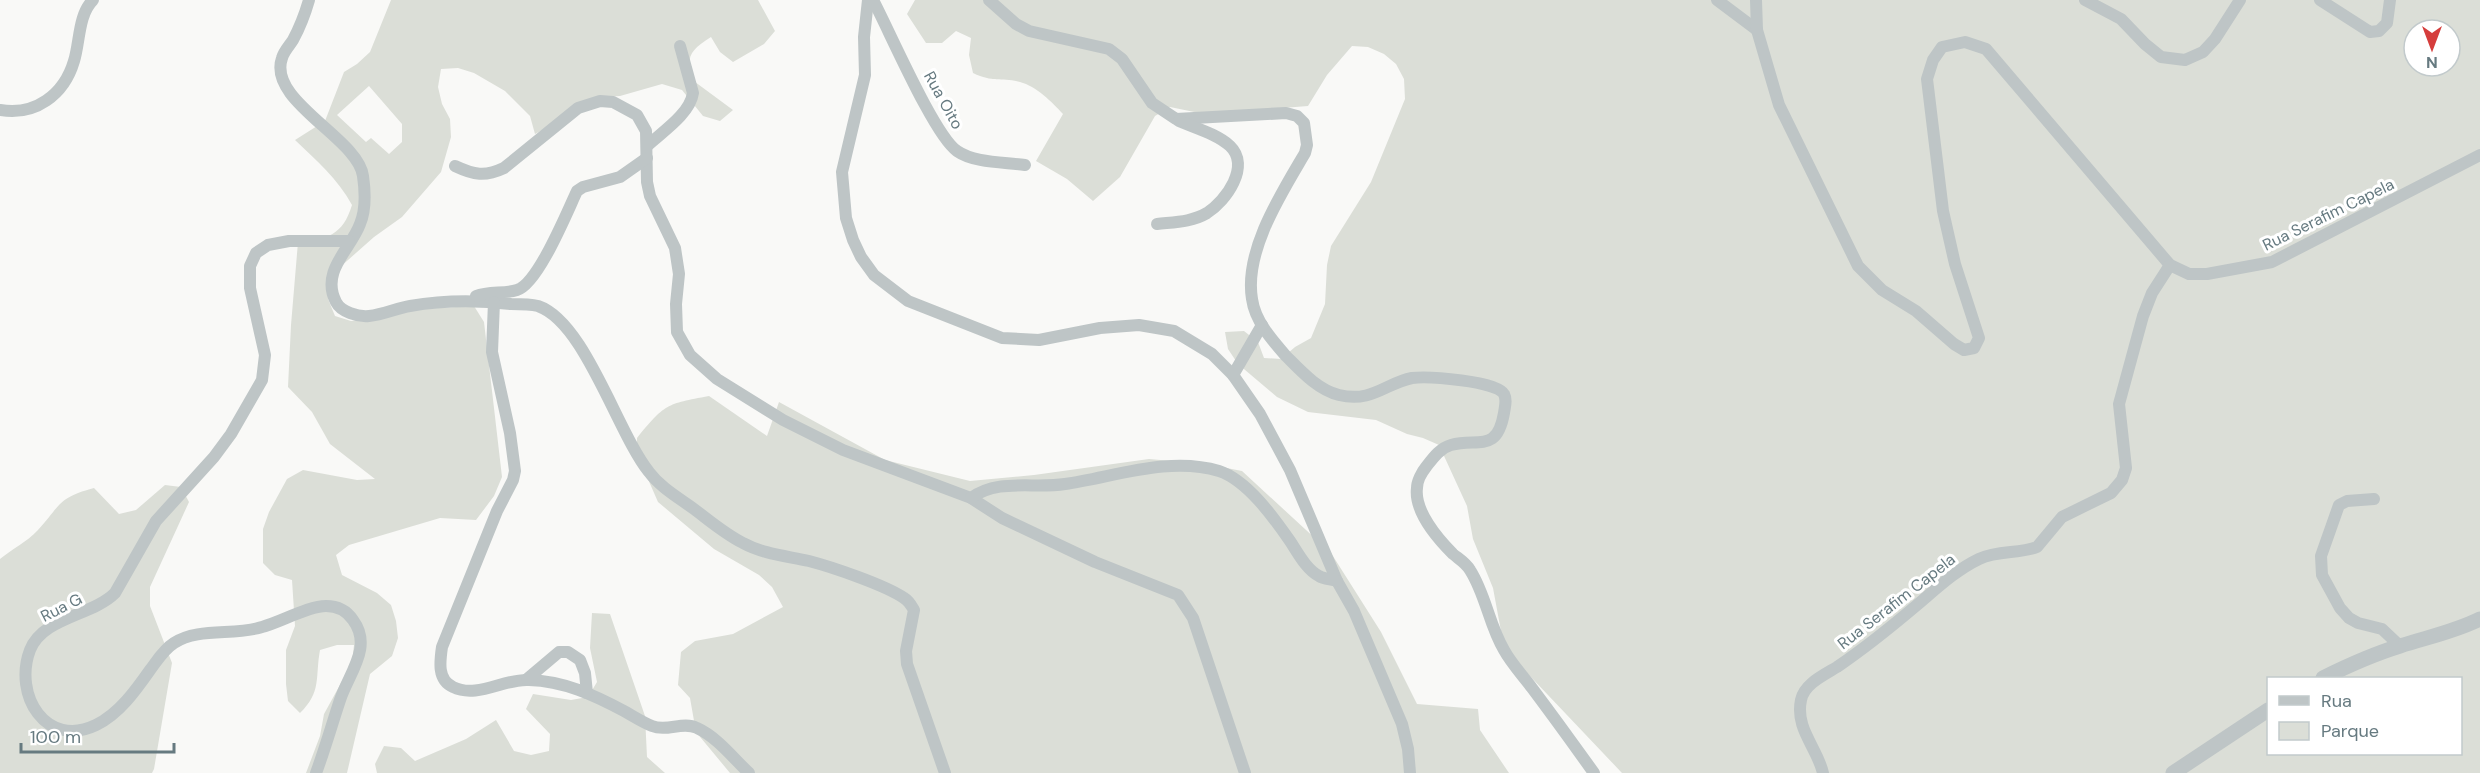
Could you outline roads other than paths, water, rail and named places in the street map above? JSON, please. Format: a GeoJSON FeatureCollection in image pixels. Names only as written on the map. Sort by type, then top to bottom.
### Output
{"type":"FeatureCollection","features":[{"type":"Feature","properties":{"kind":"street"},"geometry":{"type":"LineString","coordinates":[[0,110],[23,111],[39,107],[55,92],[68,75],[74,62],[84,17],[88,5],[93,0]]}},
{"type":"Feature","properties":{"kind":"street"},"geometry":{"type":"LineString","coordinates":[[309,0],[292,42],[282,58],[281,70],[289,92],[328,133],[350,149],[363,173],[364,204],[361,224],[337,260],[333,282],[336,303],[348,312],[368,316],[409,306],[467,300],[494,302],[538,306],[561,320],[579,343],[645,467],[662,486],[745,545],[812,562],[854,576],[907,599],[914,610],[906,651],[907,664],[945,773]]}},
{"type":"Feature","properties":{"kind":"street"},"geometry":{"type":"LineString","coordinates":[[868,0],[864,37],[865,75],[844,162],[842,185],[846,218],[861,257],[874,275],[908,302],[1002,338],[1039,340],[1100,328],[1139,325],[1174,331],[1212,354],[1233,375],[1260,414],[1290,470],[1402,724],[1408,749],[1410,773]]}},
{"type":"Feature","properties":{"kind":"street","name":"Rua Oito"},"geometry":{"type":"LineString","coordinates":[[873,0],[947,141],[956,150],[969,157],[1025,165]]}},
{"type":"Feature","properties":{"kind":"street"},"geometry":{"type":"LineString","coordinates":[[989,0],[1016,24],[1029,31],[1109,49],[1122,59],[1152,103],[1176,119],[1230,146],[1238,158],[1237,174],[1222,201],[1207,213],[1191,220],[1157,224]]}},
{"type":"Feature","properties":{"kind":"street"},"geometry":{"type":"LineString","coordinates":[[1717,0],[1757,30]]}},
{"type":"Feature","properties":{"kind":"street"},"geometry":{"type":"LineString","coordinates":[[1756,0],[1757,30],[1779,105],[1858,266],[1882,290],[1916,311],[1954,344],[1964,350],[1974,348],[1979,338],[1955,264],[1943,211],[1927,79],[1933,60],[1942,47],[1965,42],[1986,49],[2170,265]]}},
{"type":"Feature","properties":{"kind":"street"},"geometry":{"type":"LineString","coordinates":[[2085,0],[2121,19],[2161,57],[2185,60],[2203,52],[2240,0]]}},
{"type":"Feature","properties":{"kind":"street"},"geometry":{"type":"LineString","coordinates":[[2320,0],[2370,32],[2379,31],[2387,24],[2390,0]]}},
{"type":"Feature","properties":{"kind":"street"},"geometry":{"type":"LineString","coordinates":[[467,300],[479,294],[518,290],[526,286],[536,273],[577,191],[583,186],[620,177],[647,152],[680,115],[692,99],[693,93],[680,46]]}},
{"type":"Feature","properties":{"kind":"street"},"geometry":{"type":"LineString","coordinates":[[455,166],[470,173],[483,175],[504,168],[578,108],[600,101],[613,102],[637,116],[646,131],[647,182],[650,196],[675,248],[679,274],[676,304],[677,332],[690,355],[717,379],[783,420],[843,450],[971,498],[1002,518],[1095,562],[1178,595],[1193,618],[1245,773]]}},
{"type":"Feature","properties":{"kind":"street"},"geometry":{"type":"LineString","coordinates":[[1176,119],[1286,113],[1297,116],[1305,123],[1305,153],[1276,204],[1256,249],[1252,267],[1252,301],[1262,325],[1276,345],[1296,366],[1323,388],[1340,395],[1361,396],[1379,393],[1413,378],[1446,378],[1498,388],[1506,399],[1503,423],[1496,436],[1478,444],[1452,445],[1434,456],[1416,488],[1418,500],[1427,520],[1453,554],[1471,572],[1504,650],[1594,773]]}},
{"type":"Feature","properties":{"kind":"street","name":"Rua Serafim Capela"},"geometry":{"type":"LineString","coordinates":[[1823,773],[1820,759],[1802,729],[1799,713],[1802,697],[1813,682],[1868,647],[1958,571],[1995,553],[2037,547],[2062,517],[2111,493],[2118,487],[2126,468],[2119,404],[2143,316],[2152,293],[2170,265],[2189,274],[2207,274],[2272,262],[2480,155]]}},
{"type":"Feature","properties":{"kind":"street","name":"Rua G"},"geometry":{"type":"LineString","coordinates":[[316,773],[340,699],[360,652],[361,639],[357,626],[349,614],[336,607],[319,606],[261,628],[188,637],[174,643],[163,653],[139,686],[118,709],[99,724],[85,729],[69,731],[50,725],[35,711],[28,693],[28,660],[31,649],[50,628],[106,602],[115,593],[156,521],[214,457],[231,434],[262,380],[266,355],[250,288],[250,266],[256,253],[268,245],[289,241],[349,241]]}},
{"type":"Feature","properties":{"kind":"street"},"geometry":{"type":"LineString","coordinates":[[494,302],[492,352],[510,433],[515,471],[442,646],[440,662],[442,676],[454,688],[483,689],[527,679],[562,684],[587,693],[659,728],[686,725],[697,728],[716,742],[749,773]]}},
{"type":"Feature","properties":{"kind":"street"},"geometry":{"type":"LineString","coordinates":[[1233,375],[1262,325]]}},
{"type":"Feature","properties":{"kind":"street"},"geometry":{"type":"LineString","coordinates":[[971,498],[980,492],[999,486],[1062,484],[1158,468],[1183,466],[1221,472],[1250,492],[1273,516],[1301,557],[1317,575],[1337,581]]}},
{"type":"Feature","properties":{"kind":"street"},"geometry":{"type":"LineString","coordinates":[[2374,500],[2347,501],[2339,505],[2321,556],[2322,575],[2340,608],[2349,618],[2358,623],[2382,629],[2400,646]]}},
{"type":"Feature","properties":{"kind":"street"},"geometry":{"type":"LineString","coordinates":[[2325,677],[2400,646],[2456,631],[2480,619]]}},
{"type":"Feature","properties":{"kind":"street"},"geometry":{"type":"LineString","coordinates":[[527,679],[559,652],[568,652],[580,660],[585,673],[587,693]]}},
{"type":"Feature","properties":{"kind":"street"},"geometry":{"type":"LineString","coordinates":[[2179,771],[2267,711]]}}]}
